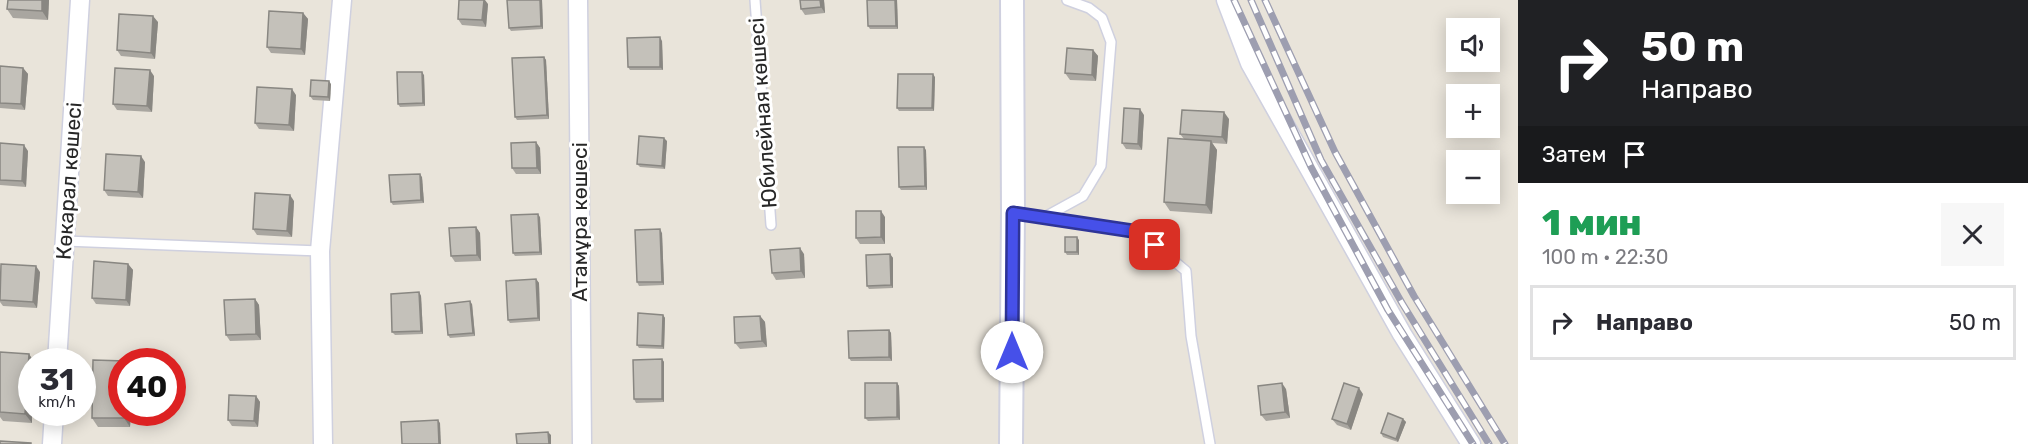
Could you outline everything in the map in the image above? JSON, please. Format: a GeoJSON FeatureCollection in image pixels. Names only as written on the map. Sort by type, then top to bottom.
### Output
{"type":"FeatureCollection","features":[{"type":"Feature","properties":{"kind":"street","name":"Көкарал көшесі"},"geometry":{"type":"LineString","coordinates":[[58,348],[80,0]]}},
{"type":"Feature","properties":{"kind":"street"},"geometry":{"type":"LineString","coordinates":[[323,444],[320,251],[342,0]]}},
{"type":"Feature","properties":{"kind":"street","name":"Атамұра көшесі"},"geometry":{"type":"LineString","coordinates":[[578,0],[582,444]]}},
{"type":"Feature","properties":{"kind":"street"},"geometry":{"type":"LineString","coordinates":[[1011,444],[1012,0]]}},
{"type":"Feature","properties":{"kind":"street"},"geometry":{"type":"LineString","coordinates":[[1226,0],[1250,63],[1402,334],[1471,444]]}},
{"type":"Feature","properties":{"kind":"street"},"geometry":{"type":"LineString","coordinates":[[52,444],[53,426]]}},
{"type":"Feature","properties":{"kind":"lane","name":"Юбилейная көшесі"},"geometry":{"type":"LineString","coordinates":[[755,0],[771,225]]}},
{"type":"Feature","properties":{"kind":"lane"},"geometry":{"type":"LineString","coordinates":[[1043,218],[1083,196],[1101,166],[1110,42],[1102,18],[1089,8],[1067,0]]}},
{"type":"Feature","properties":{"kind":"lane"},"geometry":{"type":"LineString","coordinates":[[1013,213],[1139,232],[1186,271],[1191,336],[1210,444]]}},
{"type":"Feature","properties":{"kind":"lane"},"geometry":{"type":"LineString","coordinates":[[65,242],[320,251]]}},
{"type":"Feature","properties":{"kind":"building"},"geometry":{"type":"Polygon","coordinates":[[[8,0],[42,0],[42,11],[7,9],[8,0]]]}},
{"type":"Feature","properties":{"kind":"building"},"geometry":{"type":"Polygon","coordinates":[[[459,0],[484,0],[482,20],[458,19],[459,0]]]}},
{"type":"Feature","properties":{"kind":"building"},"geometry":{"type":"Polygon","coordinates":[[[507,0],[540,0],[541,26],[509,28],[507,0]]]}},
{"type":"Feature","properties":{"kind":"building"},"geometry":{"type":"Polygon","coordinates":[[[800,0],[820,0],[821,7],[801,9],[800,0]]]}},
{"type":"Feature","properties":{"kind":"building"},"geometry":{"type":"Polygon","coordinates":[[[867,0],[895,0],[896,26],[868,26],[867,0]]]}},
{"type":"Feature","properties":{"kind":"building"},"geometry":{"type":"Polygon","coordinates":[[[269,11],[303,13],[301,49],[267,47],[269,11]]]}},
{"type":"Feature","properties":{"kind":"building"},"geometry":{"type":"Polygon","coordinates":[[[119,14],[153,16],[151,53],[117,50],[119,14]]]}},
{"type":"Feature","properties":{"kind":"building"},"geometry":{"type":"Polygon","coordinates":[[[660,37],[660,67],[628,67],[627,38],[660,37]]]}},
{"type":"Feature","properties":{"kind":"building"},"geometry":{"type":"Polygon","coordinates":[[[1067,48],[1093,50],[1092,75],[1065,73],[1067,48]]]}},
{"type":"Feature","properties":{"kind":"building"},"geometry":{"type":"Polygon","coordinates":[[[544,57],[547,115],[515,117],[512,58],[544,57]]]}},
{"type":"Feature","properties":{"kind":"building"},"geometry":{"type":"Polygon","coordinates":[[[0,66],[23,68],[21,104],[0,103],[0,66]]]}},
{"type":"Feature","properties":{"kind":"building"},"geometry":{"type":"Polygon","coordinates":[[[115,68],[150,70],[147,106],[113,104],[115,68]]]}},
{"type":"Feature","properties":{"kind":"building"},"geometry":{"type":"Polygon","coordinates":[[[397,72],[422,72],[423,103],[398,104],[397,72]]]}},
{"type":"Feature","properties":{"kind":"building"},"geometry":{"type":"Polygon","coordinates":[[[898,74],[933,74],[932,108],[897,108],[898,74]]]}},
{"type":"Feature","properties":{"kind":"building"},"geometry":{"type":"Polygon","coordinates":[[[311,80],[329,81],[328,97],[310,96],[311,80]]]}},
{"type":"Feature","properties":{"kind":"building"},"geometry":{"type":"Polygon","coordinates":[[[257,87],[292,89],[289,125],[255,123],[257,87]]]}},
{"type":"Feature","properties":{"kind":"building"},"geometry":{"type":"Polygon","coordinates":[[[1124,108],[1140,109],[1138,144],[1122,143],[1124,108]]]}},
{"type":"Feature","properties":{"kind":"building"},"geometry":{"type":"Polygon","coordinates":[[[1182,110],[1224,112],[1222,137],[1180,134],[1182,110]]]}},
{"type":"Feature","properties":{"kind":"building"},"geometry":{"type":"Polygon","coordinates":[[[639,136],[664,138],[662,166],[637,164],[639,136]]]}},
{"type":"Feature","properties":{"kind":"building"},"geometry":{"type":"Polygon","coordinates":[[[1168,138],[1211,141],[1206,205],[1164,202],[1168,138]]]}},
{"type":"Feature","properties":{"kind":"building"},"geometry":{"type":"Polygon","coordinates":[[[536,142],[537,168],[512,168],[511,143],[536,142]]]}},
{"type":"Feature","properties":{"kind":"building"},"geometry":{"type":"Polygon","coordinates":[[[0,143],[24,145],[22,181],[0,180],[0,143]]]}},
{"type":"Feature","properties":{"kind":"building"},"geometry":{"type":"Polygon","coordinates":[[[898,147],[924,147],[925,186],[899,187],[898,147]]]}},
{"type":"Feature","properties":{"kind":"building"},"geometry":{"type":"Polygon","coordinates":[[[106,154],[141,156],[138,192],[104,190],[106,154]]]}},
{"type":"Feature","properties":{"kind":"building"},"geometry":{"type":"Polygon","coordinates":[[[420,174],[421,200],[391,202],[389,175],[420,174]]]}},
{"type":"Feature","properties":{"kind":"building"},"geometry":{"type":"Polygon","coordinates":[[[255,193],[290,195],[287,231],[253,229],[255,193]]]}},
{"type":"Feature","properties":{"kind":"building"},"geometry":{"type":"Polygon","coordinates":[[[856,211],[881,211],[881,237],[856,238],[856,211]]]}},
{"type":"Feature","properties":{"kind":"building"},"geometry":{"type":"Polygon","coordinates":[[[538,214],[540,252],[513,253],[511,215],[538,214]]]}},
{"type":"Feature","properties":{"kind":"building"},"geometry":{"type":"Polygon","coordinates":[[[476,227],[477,255],[451,256],[449,228],[476,227]]]}},
{"type":"Feature","properties":{"kind":"building"},"geometry":{"type":"Polygon","coordinates":[[[660,229],[662,282],[637,282],[635,230],[660,229]]]}},
{"type":"Feature","properties":{"kind":"building"},"geometry":{"type":"Polygon","coordinates":[[[1065,237],[1077,237],[1077,252],[1065,252],[1065,237]]]}},
{"type":"Feature","properties":{"kind":"building"},"geometry":{"type":"Polygon","coordinates":[[[800,248],[801,271],[772,273],[770,250],[800,248]]]}},
{"type":"Feature","properties":{"kind":"building"},"geometry":{"type":"Polygon","coordinates":[[[890,254],[891,285],[867,286],[866,255],[890,254]]]}},
{"type":"Feature","properties":{"kind":"building"},"geometry":{"type":"Polygon","coordinates":[[[94,261],[128,264],[126,300],[92,298],[94,261]]]}},
{"type":"Feature","properties":{"kind":"building"},"geometry":{"type":"Polygon","coordinates":[[[1,264],[36,266],[33,302],[0,300],[1,264]]]}},
{"type":"Feature","properties":{"kind":"building"},"geometry":{"type":"Polygon","coordinates":[[[536,279],[538,318],[508,320],[506,281],[536,279]]]}},
{"type":"Feature","properties":{"kind":"building"},"geometry":{"type":"Polygon","coordinates":[[[419,292],[421,331],[392,332],[391,294],[419,292]]]}},
{"type":"Feature","properties":{"kind":"building"},"geometry":{"type":"Polygon","coordinates":[[[255,299],[256,334],[226,335],[224,300],[255,299]]]}},
{"type":"Feature","properties":{"kind":"building"},"geometry":{"type":"Polygon","coordinates":[[[470,301],[473,333],[448,335],[445,304],[470,301]]]}},
{"type":"Feature","properties":{"kind":"building"},"geometry":{"type":"Polygon","coordinates":[[[638,313],[663,315],[662,346],[637,345],[638,313]]]}},
{"type":"Feature","properties":{"kind":"building"},"geometry":{"type":"Polygon","coordinates":[[[760,316],[762,341],[735,343],[734,317],[760,316]]]}},
{"type":"Feature","properties":{"kind":"building"},"geometry":{"type":"Polygon","coordinates":[[[889,330],[889,357],[849,358],[848,331],[889,330]]]}},
{"type":"Feature","properties":{"kind":"building"},"geometry":{"type":"Polygon","coordinates":[[[0,352],[18,353],[18,413],[0,412],[0,352]]]}},
{"type":"Feature","properties":{"kind":"building"},"geometry":{"type":"Polygon","coordinates":[[[662,359],[662,399],[634,399],[633,360],[662,359]]]}},
{"type":"Feature","properties":{"kind":"building"},"geometry":{"type":"Polygon","coordinates":[[[96,360],[108,360],[108,418],[96,418],[96,360]]]}},
{"type":"Feature","properties":{"kind":"building"},"geometry":{"type":"Polygon","coordinates":[[[865,383],[897,383],[897,417],[865,418],[865,383]]]}},
{"type":"Feature","properties":{"kind":"building"},"geometry":{"type":"Polygon","coordinates":[[[1282,383],[1285,412],[1261,415],[1258,386],[1282,383]]]}},
{"type":"Feature","properties":{"kind":"building"},"geometry":{"type":"Polygon","coordinates":[[[1344,383],[1359,388],[1347,424],[1332,419],[1344,383]]]}},
{"type":"Feature","properties":{"kind":"building"},"geometry":{"type":"Polygon","coordinates":[[[229,395],[256,396],[254,421],[228,420],[229,395]]]}},
{"type":"Feature","properties":{"kind":"building"},"geometry":{"type":"Polygon","coordinates":[[[1388,413],[1403,419],[1396,439],[1381,433],[1388,413]]]}},
{"type":"Feature","properties":{"kind":"building"},"geometry":{"type":"Polygon","coordinates":[[[438,420],[439,444],[402,444],[401,422],[438,420]]]}},
{"type":"Feature","properties":{"kind":"building"},"geometry":{"type":"Polygon","coordinates":[[[548,432],[549,444],[517,444],[516,434],[548,432]]]}},
{"type":"Feature","properties":{"kind":"building"},"geometry":{"type":"Polygon","coordinates":[[[0,441],[31,443],[31,444],[0,444],[0,441]]]}},
{"type":"Feature","properties":{"kind":"railway"},"geometry":{"type":"LineString","coordinates":[[1234,0],[1311,167],[1388,310],[1473,444]]}},
{"type":"Feature","properties":{"kind":"railway"},"geometry":{"type":"LineString","coordinates":[[1251,0],[1321,160],[1402,303],[1489,444]]}},
{"type":"Feature","properties":{"kind":"railway"},"geometry":{"type":"LineString","coordinates":[[1265,0],[1335,152],[1414,296],[1505,444]]}},
{"type":"Feature","properties":{"kind":"route"},"geometry":{"type":"LineString","coordinates":[[1012,352],[1013,213],[1139,232],[1155,245]]}}]}
